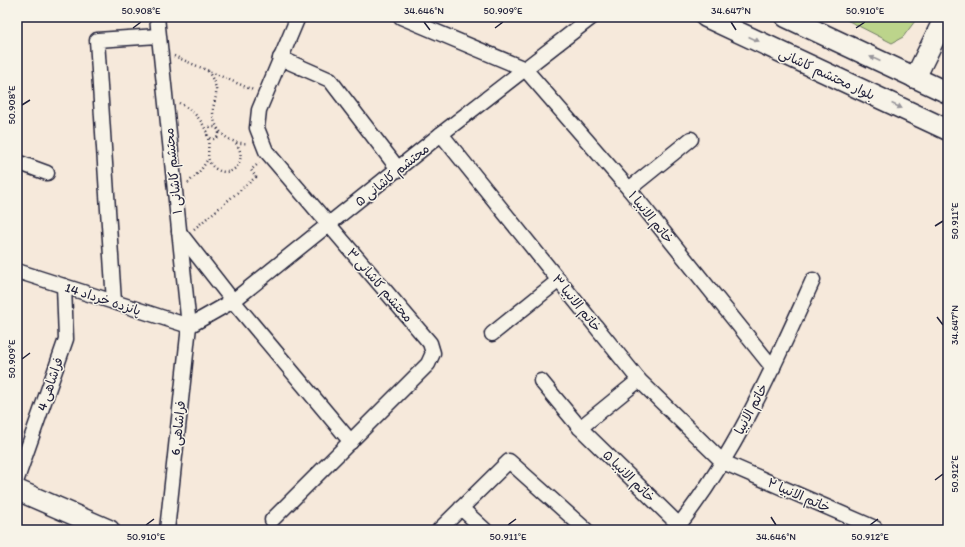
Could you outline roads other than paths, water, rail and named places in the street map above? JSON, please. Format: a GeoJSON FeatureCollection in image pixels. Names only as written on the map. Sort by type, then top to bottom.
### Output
{"type":"FeatureCollection","features":[{"type":"Feature","properties":{"kind":"main road","name":"بلوار محتشم کاشانی"},"geometry":{"type":"LineString","coordinates":[[706,17],[948,130]]}},
{"type":"Feature","properties":{"kind":"main road"},"geometry":{"type":"LineString","coordinates":[[786,17],[948,93]]}},
{"type":"Feature","properties":{"kind":"main road"},"geometry":{"type":"LineString","coordinates":[[915,78],[945,17]]}},
{"type":"Feature","properties":{"kind":"main road"},"geometry":{"type":"LineString","coordinates":[[17,490],[109,530]]}},
{"type":"Feature","properties":{"kind":"street","name":"محتشم کاشانی ۱"},"geometry":{"type":"LineString","coordinates":[[157,17],[189,326]]}},
{"type":"Feature","properties":{"kind":"street","name":"محتشم کاشانی ۳"},"geometry":{"type":"LineString","coordinates":[[272,520],[428,364],[433,353],[430,343],[266,151],[257,128],[259,110],[298,17]]}},
{"type":"Feature","properties":{"kind":"street"},"geometry":{"type":"LineString","coordinates":[[401,17],[525,69]]}},
{"type":"Feature","properties":{"kind":"street","name":"محتشم کاشانی ۵"},"geometry":{"type":"LineString","coordinates":[[189,326],[233,301],[330,226],[441,134],[592,17]]}},
{"type":"Feature","properties":{"kind":"street"},"geometry":{"type":"LineString","coordinates":[[114,302],[97,40],[158,36]]}},
{"type":"Feature","properties":{"kind":"street"},"geometry":{"type":"LineString","coordinates":[[280,58],[330,80],[399,170]]}},
{"type":"Feature","properties":{"kind":"street","name":"خاتم الانبیا ۱"},"geometry":{"type":"LineString","coordinates":[[525,69],[629,189],[773,368]]}},
{"type":"Feature","properties":{"kind":"street","name":"خاتم الانبیا ۳"},"geometry":{"type":"LineString","coordinates":[[441,134],[639,380],[723,462]]}},
{"type":"Feature","properties":{"kind":"street"},"geometry":{"type":"LineString","coordinates":[[629,189],[691,139]]}},
{"type":"Feature","properties":{"kind":"street"},"geometry":{"type":"LineString","coordinates":[[17,162],[47,173]]}},
{"type":"Feature","properties":{"kind":"street"},"geometry":{"type":"LineString","coordinates":[[179,232],[233,301],[351,442]]}},
{"type":"Feature","properties":{"kind":"street","name":"پانزده خرداد 14"},"geometry":{"type":"LineString","coordinates":[[17,271],[189,326]]}},
{"type":"Feature","properties":{"kind":"street"},"geometry":{"type":"LineString","coordinates":[[492,334],[558,280]]}},
{"type":"Feature","properties":{"kind":"street","name":"خاتم الانبیا"},"geometry":{"type":"LineString","coordinates":[[677,527],[723,462],[773,368],[813,280]]}},
{"type":"Feature","properties":{"kind":"street","name":"فراشاهی 4"},"geometry":{"type":"LineString","coordinates":[[17,479],[66,339],[64,286]]}},
{"type":"Feature","properties":{"kind":"street","name":"فراشاهی 6"},"geometry":{"type":"LineString","coordinates":[[167,530],[189,326]]}},
{"type":"Feature","properties":{"kind":"street"},"geometry":{"type":"LineString","coordinates":[[580,428],[639,380]]}},
{"type":"Feature","properties":{"kind":"street","name":"خاتم الانبیا ۵"},"geometry":{"type":"LineString","coordinates":[[541,381],[580,428],[677,527]]}},
{"type":"Feature","properties":{"kind":"street"},"geometry":{"type":"LineString","coordinates":[[439,530],[509,461],[586,530]]}},
{"type":"Feature","properties":{"kind":"street","name":"خاتم الانبیا ۲"},"geometry":{"type":"LineString","coordinates":[[723,462],[875,528]]}},
{"type":"Feature","properties":{"kind":"street"},"geometry":{"type":"LineString","coordinates":[[461,508],[486,530]]}}]}
